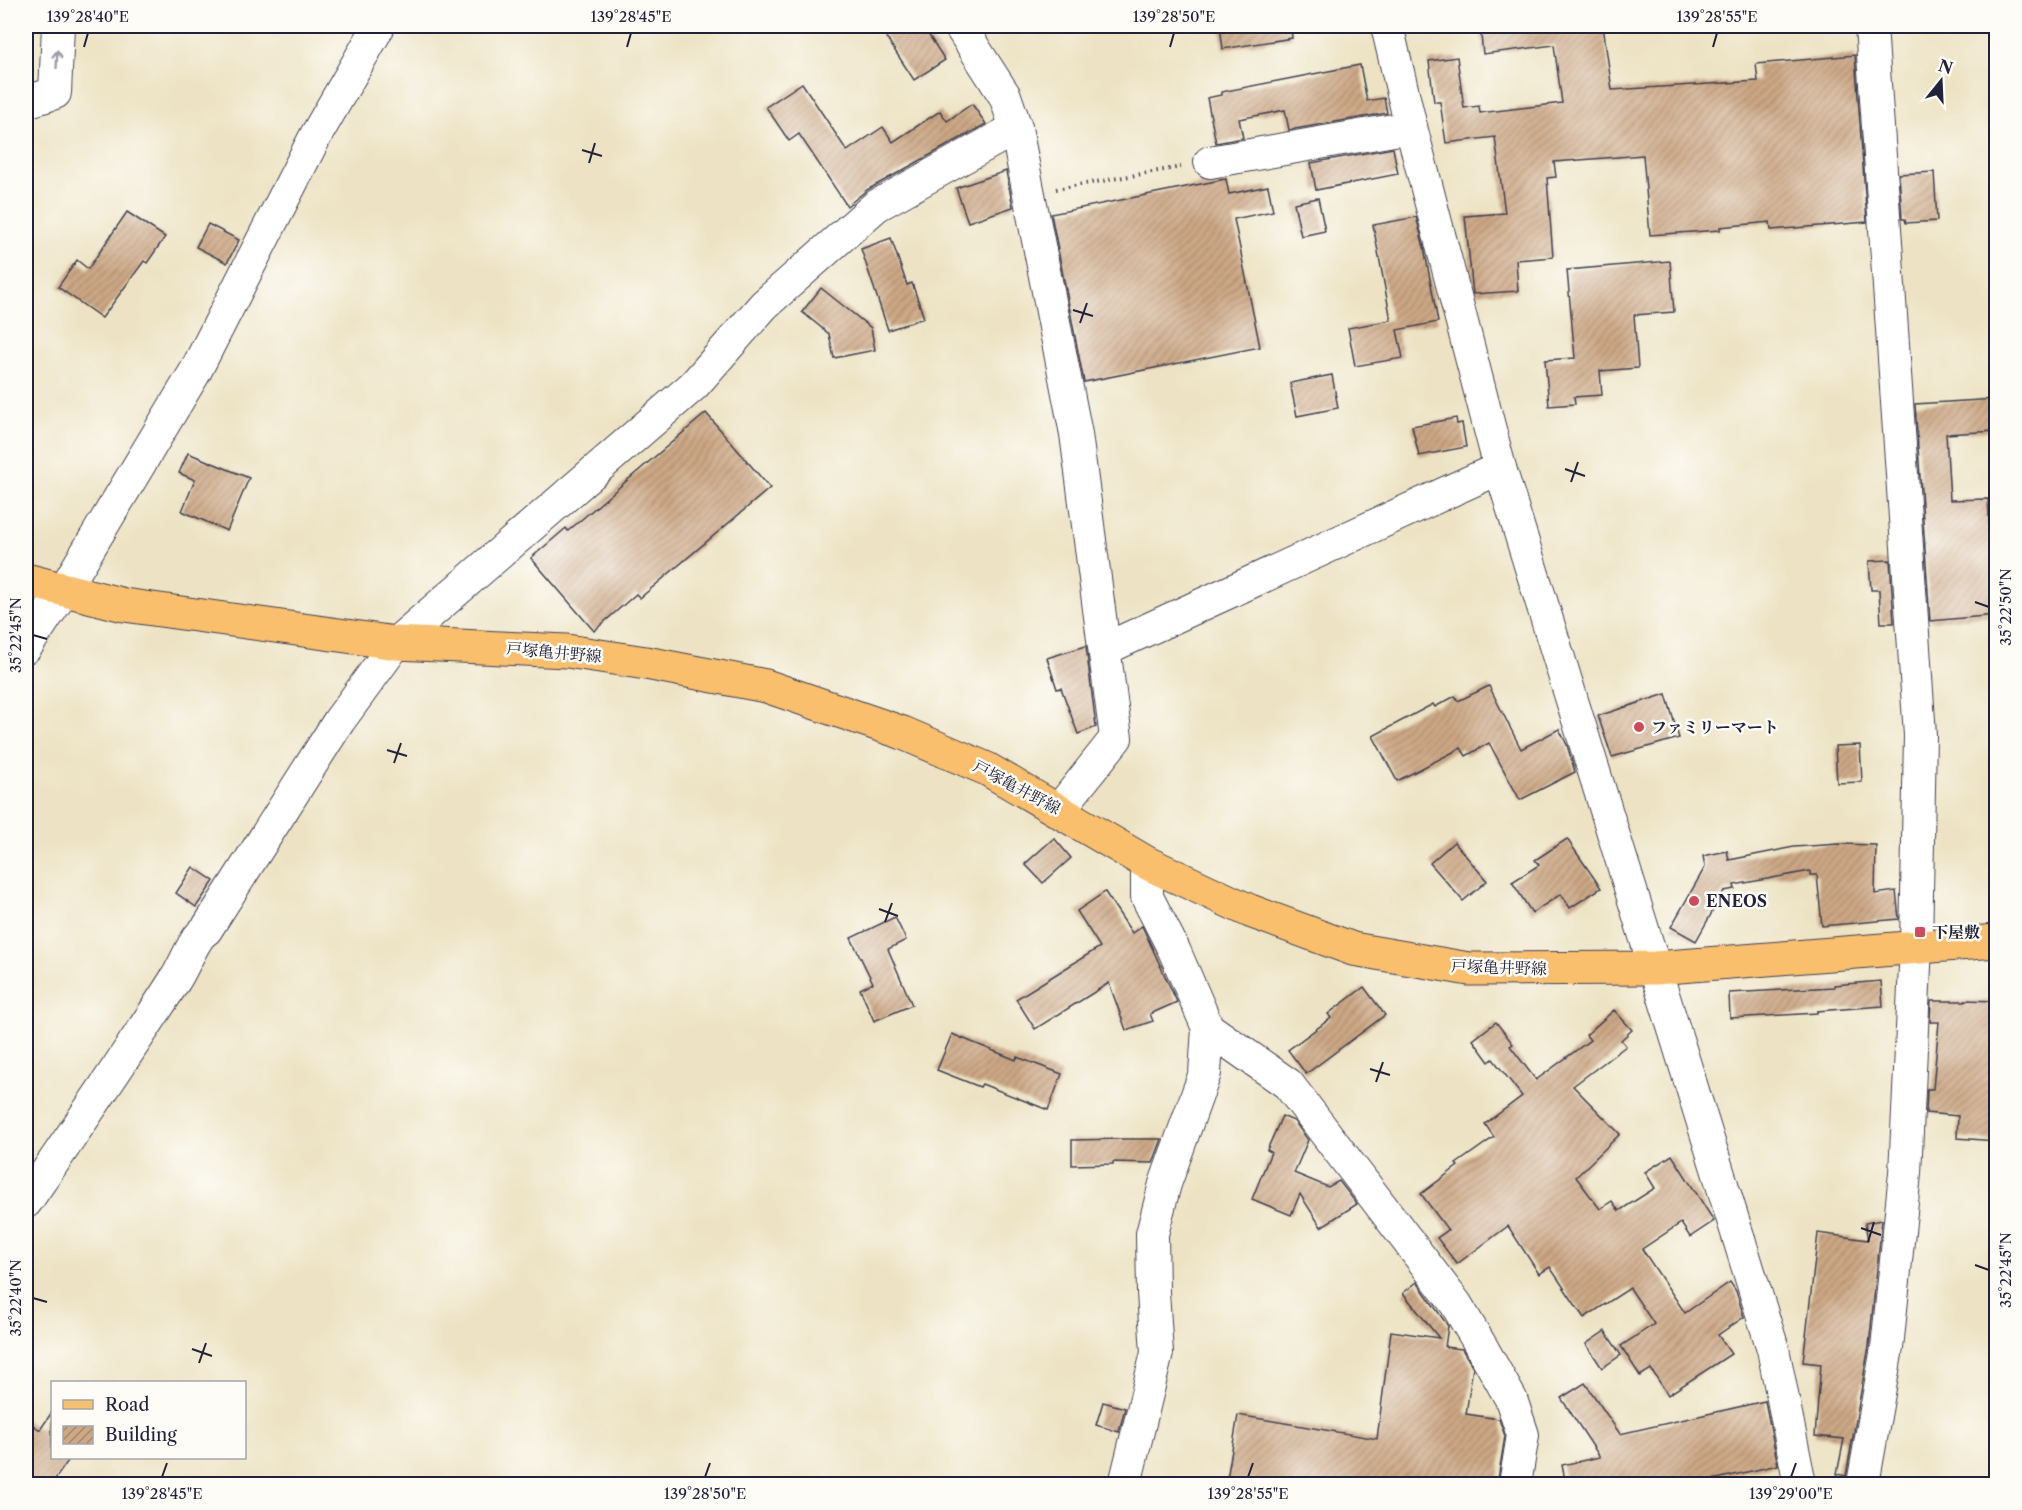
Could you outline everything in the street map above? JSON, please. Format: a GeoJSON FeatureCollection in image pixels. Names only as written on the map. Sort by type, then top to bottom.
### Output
{"type":"FeatureCollection","features":[{"type":"Feature","properties":{"kind":"main road","name":"戸塚亀井野線"},"geometry":{"type":"LineString","coordinates":[[26,580],[124,605],[396,643],[567,651],[646,663],[766,686],[903,733],[987,769],[1147,863],[1250,911],[1353,949],[1468,969],[1655,968],[1996,941]]}},
{"type":"Feature","properties":{"kind":"street"},"geometry":{"type":"LineString","coordinates":[[26,102],[56,93],[58,26]]}},
{"type":"Feature","properties":{"kind":"street"},"geometry":{"type":"LineString","coordinates":[[26,647],[64,590],[195,372],[315,137],[379,26]]}},
{"type":"Feature","properties":{"kind":"street"},"geometry":{"type":"LineString","coordinates":[[960,26],[1005,96],[1016,128],[1076,434],[1105,649],[1116,738],[1059,810]]}},
{"type":"Feature","properties":{"kind":"street"},"geometry":{"type":"LineString","coordinates":[[1387,26],[1500,468],[1773,1349],[1800,1485]]}},
{"type":"Feature","properties":{"kind":"street"},"geometry":{"type":"LineString","coordinates":[[1863,1485],[1887,1348],[1904,1185],[1916,946],[1920,735],[1871,26]]}},
{"type":"Feature","properties":{"kind":"street"},"geometry":{"type":"LineString","coordinates":[[1210,162],[1411,127]]}},
{"type":"Feature","properties":{"kind":"street"},"geometry":{"type":"LineString","coordinates":[[26,1202],[108,1084],[184,966],[200,934],[206,930],[339,721],[396,643],[694,385],[764,305],[876,206],[1016,128]]}},
{"type":"Feature","properties":{"kind":"street"},"geometry":{"type":"LineString","coordinates":[[1105,649],[1500,468]]}},
{"type":"Feature","properties":{"kind":"street"},"geometry":{"type":"LineString","coordinates":[[1125,1485],[1158,1353],[1153,1292],[1152,1234],[1165,1184],[1204,1073],[1208,1028],[1174,950],[1147,897],[1147,863]]}},
{"type":"Feature","properties":{"kind":"street"},"geometry":{"type":"LineString","coordinates":[[1208,1028],[1288,1084],[1456,1304],[1511,1399],[1523,1435],[1515,1485]]}},
{"type":"Feature","properties":{"kind":"path"},"geometry":{"type":"LineString","coordinates":[[1028,194],[1210,162]]}},
{"type":"Feature","properties":{"kind":"building"},"geometry":{"type":"Polygon","coordinates":[[[898,26],[923,26],[945,60],[914,80],[884,34],[898,26]]]}},
{"type":"Feature","properties":{"kind":"building"},"geometry":{"type":"Polygon","coordinates":[[[1220,26],[1291,26],[1292,38],[1223,49],[1220,26]]]}},
{"type":"Feature","properties":{"kind":"building"},"geometry":{"type":"Polygon","coordinates":[[[1480,26],[1603,26],[1612,90],[1758,81],[1756,64],[1855,55],[1867,222],[1771,230],[1770,222],[1720,227],[1720,230],[1650,235],[1643,155],[1554,162],[1556,177],[1547,178],[1553,257],[1516,260],[1518,291],[1473,294],[1465,216],[1505,213],[1495,137],[1446,143],[1440,102],[1434,102],[1429,61],[1457,57],[1464,108],[1479,106],[1480,113],[1562,103],[1554,45],[1483,54],[1480,26]]]}},
{"type":"Feature","properties":{"kind":"building"},"geometry":{"type":"Polygon","coordinates":[[[1360,65],[1367,101],[1384,98],[1387,113],[1289,130],[1285,110],[1239,119],[1243,138],[1216,143],[1207,98],[1221,95],[1221,92],[1360,65]]]}},
{"type":"Feature","properties":{"kind":"building"},"geometry":{"type":"Polygon","coordinates":[[[802,83],[847,151],[883,127],[893,142],[940,111],[947,121],[972,104],[986,124],[867,190],[847,206],[799,134],[789,141],[766,107],[802,83]]]}},
{"type":"Feature","properties":{"kind":"building"},"geometry":{"type":"Polygon","coordinates":[[[1393,148],[1398,174],[1316,190],[1311,163],[1393,148]]]}},
{"type":"Feature","properties":{"kind":"building"},"geometry":{"type":"Polygon","coordinates":[[[1006,171],[1013,207],[968,222],[956,188],[1006,171]]]}},
{"type":"Feature","properties":{"kind":"building"},"geometry":{"type":"Polygon","coordinates":[[[1934,172],[1937,221],[1906,223],[1905,219],[1902,219],[1899,174],[1934,172]]]}},
{"type":"Feature","properties":{"kind":"building"},"geometry":{"type":"Polygon","coordinates":[[[1226,179],[1229,194],[1268,186],[1273,211],[1234,219],[1260,347],[1084,382],[1051,214],[1226,179]]]}},
{"type":"Feature","properties":{"kind":"building"},"geometry":{"type":"Polygon","coordinates":[[[1318,198],[1325,231],[1301,236],[1294,203],[1318,198]]]}},
{"type":"Feature","properties":{"kind":"building"},"geometry":{"type":"Polygon","coordinates":[[[127,212],[165,237],[147,263],[144,261],[102,318],[58,287],[77,260],[88,269],[127,212]]]}},
{"type":"Feature","properties":{"kind":"building"},"geometry":{"type":"Polygon","coordinates":[[[1416,217],[1438,322],[1397,330],[1403,358],[1355,366],[1348,328],[1391,320],[1373,225],[1416,217]]]}},
{"type":"Feature","properties":{"kind":"building"},"geometry":{"type":"Polygon","coordinates":[[[208,224],[239,240],[227,263],[196,247],[208,224]]]}},
{"type":"Feature","properties":{"kind":"building"},"geometry":{"type":"Polygon","coordinates":[[[891,238],[907,285],[912,283],[924,318],[888,330],[861,249],[891,238]]]}},
{"type":"Feature","properties":{"kind":"building"},"geometry":{"type":"Polygon","coordinates":[[[1670,261],[1674,312],[1634,315],[1638,368],[1600,371],[1602,395],[1574,397],[1575,404],[1549,406],[1545,360],[1575,358],[1567,270],[1670,261]]]}},
{"type":"Feature","properties":{"kind":"building"},"geometry":{"type":"Polygon","coordinates":[[[821,288],[871,328],[875,350],[834,358],[829,334],[802,312],[821,288]]]}},
{"type":"Feature","properties":{"kind":"building"},"geometry":{"type":"Polygon","coordinates":[[[1332,375],[1338,408],[1297,416],[1290,383],[1332,375]]]}},
{"type":"Feature","properties":{"kind":"building"},"geometry":{"type":"Polygon","coordinates":[[[1996,399],[1996,431],[1946,434],[1950,500],[1988,499],[1993,585],[1996,585],[1996,615],[1930,621],[1915,404],[1996,399]]]}},
{"type":"Feature","properties":{"kind":"building"},"geometry":{"type":"Polygon","coordinates":[[[706,413],[770,488],[640,598],[636,594],[594,631],[531,558],[566,528],[568,531],[706,413]]]}},
{"type":"Feature","properties":{"kind":"building"},"geometry":{"type":"Polygon","coordinates":[[[1456,418],[1457,424],[1462,423],[1466,447],[1419,456],[1412,426],[1456,418]]]}},
{"type":"Feature","properties":{"kind":"building"},"geometry":{"type":"Polygon","coordinates":[[[188,453],[249,478],[227,531],[182,511],[195,480],[179,473],[188,453]]]}},
{"type":"Feature","properties":{"kind":"building"},"geometry":{"type":"Polygon","coordinates":[[[1890,560],[1894,623],[1881,623],[1879,590],[1871,590],[1869,561],[1890,560]]]}},
{"type":"Feature","properties":{"kind":"building"},"geometry":{"type":"Polygon","coordinates":[[[1086,646],[1096,727],[1078,734],[1061,688],[1057,689],[1047,658],[1086,646]]]}},
{"type":"Feature","properties":{"kind":"building"},"geometry":{"type":"Polygon","coordinates":[[[1489,686],[1521,749],[1559,729],[1567,745],[1575,772],[1520,800],[1489,743],[1466,756],[1461,748],[1397,781],[1373,736],[1433,704],[1435,707],[1455,696],[1458,701],[1489,686]]]}},
{"type":"Feature","properties":{"kind":"building","name":"ファミリーマート"},"geometry":{"type":"Polygon","coordinates":[[[1666,694],[1679,738],[1612,757],[1598,716],[1666,694]]]}},
{"type":"Feature","properties":{"kind":"building"},"geometry":{"type":"Polygon","coordinates":[[[1860,745],[1862,782],[1837,783],[1835,746],[1860,745]]]}},
{"type":"Feature","properties":{"kind":"building"},"geometry":{"type":"Polygon","coordinates":[[[1054,838],[1071,858],[1043,883],[1025,864],[1054,838]]]}},
{"type":"Feature","properties":{"kind":"building"},"geometry":{"type":"Polygon","coordinates":[[[1567,839],[1601,888],[1570,908],[1561,894],[1532,913],[1512,882],[1539,865],[1535,860],[1567,839]]]}},
{"type":"Feature","properties":{"kind":"building"},"geometry":{"type":"Polygon","coordinates":[[[1454,842],[1487,881],[1463,901],[1430,863],[1454,842]]]}},
{"type":"Feature","properties":{"kind":"building"},"geometry":{"type":"Polygon","coordinates":[[[1839,844],[1876,845],[1875,894],[1896,891],[1899,919],[1822,926],[1817,875],[1810,875],[1810,871],[1734,885],[1735,889],[1724,891],[1696,941],[1671,927],[1705,867],[1703,856],[1727,851],[1729,860],[1794,847],[1839,844]]]}},
{"type":"Feature","properties":{"kind":"building"},"geometry":{"type":"Polygon","coordinates":[[[193,867],[214,881],[196,907],[176,893],[193,867]]]}},
{"type":"Feature","properties":{"kind":"building"},"geometry":{"type":"Polygon","coordinates":[[[1105,892],[1132,933],[1142,926],[1177,1002],[1150,1014],[1153,1021],[1126,1030],[1109,983],[1035,1029],[1016,999],[1100,947],[1077,911],[1105,892]]]}},
{"type":"Feature","properties":{"kind":"building"},"geometry":{"type":"Polygon","coordinates":[[[895,917],[906,940],[888,949],[912,1005],[874,1021],[860,989],[873,983],[851,938],[895,917]]]}},
{"type":"Feature","properties":{"kind":"building"},"geometry":{"type":"Polygon","coordinates":[[[1881,981],[1883,1006],[1817,1011],[1817,1013],[1730,1018],[1729,993],[1834,987],[1834,985],[1881,981]]]}},
{"type":"Feature","properties":{"kind":"building"},"geometry":{"type":"Polygon","coordinates":[[[1364,987],[1385,1015],[1306,1074],[1288,1050],[1331,1018],[1328,1014],[1364,987]]]}},
{"type":"Feature","properties":{"kind":"building"},"geometry":{"type":"Polygon","coordinates":[[[1931,1001],[1996,1001],[1996,1141],[1957,1138],[1958,1116],[1926,1113],[1927,1089],[1933,1089],[1939,1022],[1930,1022],[1931,1001]]]}},
{"type":"Feature","properties":{"kind":"building"},"geometry":{"type":"Polygon","coordinates":[[[1614,1010],[1632,1030],[1621,1040],[1626,1046],[1573,1086],[1620,1134],[1576,1177],[1600,1209],[1612,1201],[1619,1211],[1655,1188],[1645,1172],[1672,1155],[1714,1221],[1690,1237],[1681,1223],[1642,1249],[1685,1313],[1730,1282],[1736,1291],[1744,1317],[1718,1335],[1731,1354],[1668,1395],[1651,1369],[1640,1376],[1621,1346],[1654,1324],[1630,1288],[1584,1318],[1550,1267],[1539,1274],[1508,1226],[1457,1264],[1437,1238],[1448,1230],[1421,1194],[1458,1166],[1456,1164],[1494,1137],[1485,1124],[1522,1096],[1493,1059],[1489,1062],[1473,1040],[1496,1022],[1513,1044],[1510,1046],[1536,1080],[1590,1040],[1586,1035],[1614,1010]]]}},
{"type":"Feature","properties":{"kind":"building"},"geometry":{"type":"Polygon","coordinates":[[[952,1034],[1016,1060],[1017,1057],[1062,1074],[1048,1110],[982,1084],[980,1087],[937,1070],[952,1034]]]}},
{"type":"Feature","properties":{"kind":"building"},"geometry":{"type":"Polygon","coordinates":[[[1282,1116],[1294,1121],[1308,1140],[1294,1173],[1328,1187],[1339,1181],[1357,1204],[1321,1227],[1300,1194],[1291,1215],[1252,1199],[1271,1152],[1267,1150],[1282,1116]]]}},
{"type":"Feature","properties":{"kind":"building"},"geometry":{"type":"Polygon","coordinates":[[[1162,1139],[1153,1163],[1113,1162],[1113,1164],[1072,1165],[1072,1140],[1162,1139]]]}},
{"type":"Feature","properties":{"kind":"building"},"geometry":{"type":"Polygon","coordinates":[[[1882,1220],[1869,1346],[1846,1476],[1837,1474],[1844,1439],[1815,1436],[1821,1364],[1803,1362],[1818,1233],[1868,1240],[1865,1223],[1882,1220]]]}},
{"type":"Feature","properties":{"kind":"building"},"geometry":{"type":"Polygon","coordinates":[[[1417,1282],[1448,1326],[1445,1347],[1462,1349],[1473,1367],[1466,1414],[1499,1419],[1505,1436],[1497,1485],[1226,1485],[1238,1415],[1377,1439],[1391,1331],[1439,1338],[1403,1293],[1417,1282]]]}},
{"type":"Feature","properties":{"kind":"building"},"geometry":{"type":"Polygon","coordinates":[[[1605,1331],[1621,1355],[1602,1368],[1586,1344],[1605,1331]]]}},
{"type":"Feature","properties":{"kind":"building"},"geometry":{"type":"Polygon","coordinates":[[[1585,1383],[1620,1434],[1765,1401],[1778,1465],[1690,1485],[1566,1485],[1562,1465],[1600,1457],[1561,1398],[1585,1383]]]}},
{"type":"Feature","properties":{"kind":"building"},"geometry":{"type":"Polygon","coordinates":[[[1103,1402],[1125,1408],[1119,1432],[1096,1425],[1103,1402]]]}},
{"type":"Feature","properties":{"kind":"building"},"geometry":{"type":"Polygon","coordinates":[[[51,1414],[51,1459],[69,1459],[51,1485],[26,1485],[26,1420],[40,1430],[51,1414]]]}},
{"type":"Feature","properties":{"kind":"place","name":"ファミリーマート"},"geometry":{"type":"Point","coordinates":[1639,727]}},
{"type":"Feature","properties":{"kind":"place","name":"ENEOS"},"geometry":{"type":"Point","coordinates":[1694,901]}},
{"type":"Feature","properties":{"kind":"place","name":"下屋敷"},"geometry":{"type":"Point","coordinates":[1920,932]}}]}
